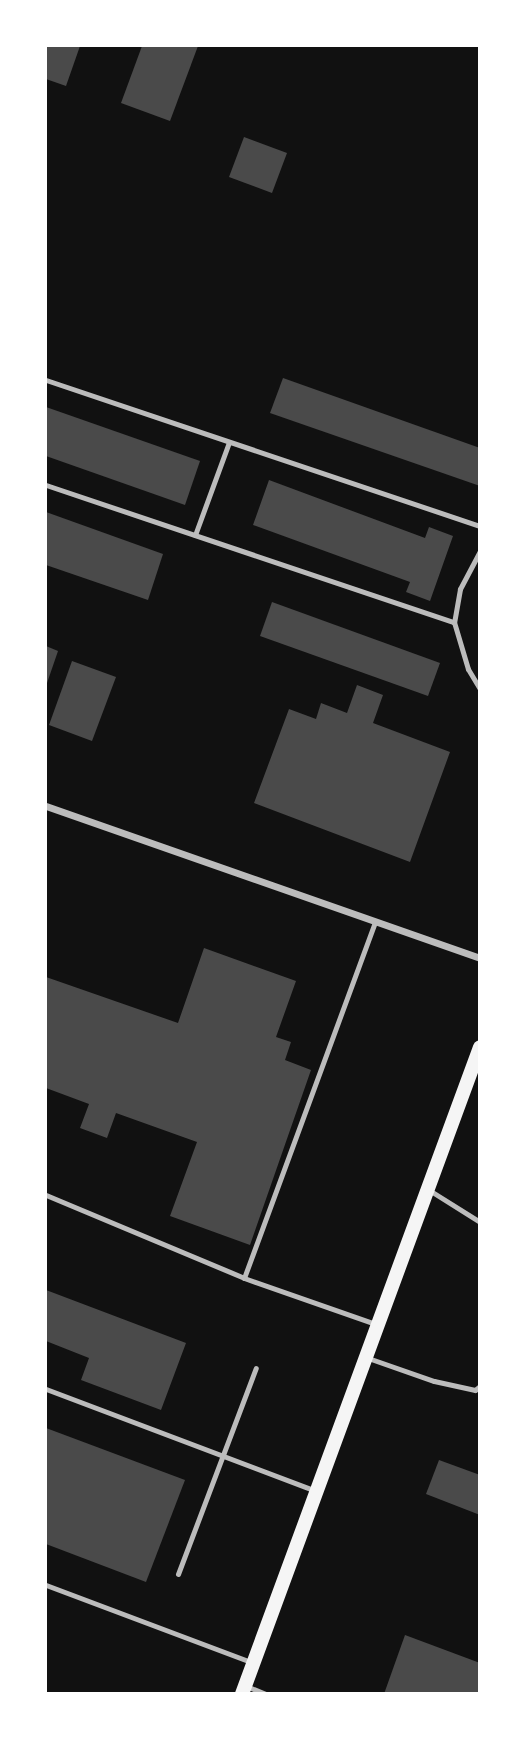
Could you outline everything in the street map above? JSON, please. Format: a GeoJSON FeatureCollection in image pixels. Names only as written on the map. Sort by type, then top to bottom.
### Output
{"type":"FeatureCollection","features":[{"type":"Feature","properties":{"kind":"main road"},"geometry":{"type":"LineString","coordinates":[[243,1689],[480,1047]]}},
{"type":"Feature","properties":{"kind":"street"},"geometry":{"type":"LineString","coordinates":[[46,806],[480,958]]}},
{"type":"Feature","properties":{"kind":"lane"},"geometry":{"type":"LineString","coordinates":[[46,380],[480,526]]}},
{"type":"Feature","properties":{"kind":"lane"},"geometry":{"type":"LineString","coordinates":[[195,535],[229,442]]}},
{"type":"Feature","properties":{"kind":"lane"},"geometry":{"type":"LineString","coordinates":[[46,485],[454,622]]}},
{"type":"Feature","properties":{"kind":"lane"},"geometry":{"type":"LineString","coordinates":[[480,551],[460,589],[454,622],[468,669],[480,689]]}},
{"type":"Feature","properties":{"kind":"lane"},"geometry":{"type":"LineString","coordinates":[[244,1278],[375,921]]}},
{"type":"Feature","properties":{"kind":"lane"},"geometry":{"type":"LineString","coordinates":[[428,1188],[480,1222]]}},
{"type":"Feature","properties":{"kind":"lane"},"geometry":{"type":"LineString","coordinates":[[46,1195],[244,1278],[377,1325]]}},
{"type":"Feature","properties":{"kind":"lane"},"geometry":{"type":"LineString","coordinates":[[365,1357],[434,1381],[478,1389]]}},
{"type":"Feature","properties":{"kind":"lane"},"geometry":{"type":"LineString","coordinates":[[178,1574],[256,1368]]}},
{"type":"Feature","properties":{"kind":"lane"},"geometry":{"type":"LineString","coordinates":[[46,1390],[316,1491]]}},
{"type":"Feature","properties":{"kind":"lane"},"geometry":{"type":"LineString","coordinates":[[46,1585],[253,1663]]}},
{"type":"Feature","properties":{"kind":"lane"},"geometry":{"type":"LineString","coordinates":[[243,1689],[266,1693]]}},
{"type":"Feature","properties":{"kind":"building"},"geometry":{"type":"Polygon","coordinates":[[[46,46],[80,46],[66,86],[46,79],[46,46]]]}},
{"type":"Feature","properties":{"kind":"building"},"geometry":{"type":"Polygon","coordinates":[[[142,46],[198,46],[170,121],[121,103],[142,46]]]}},
{"type":"Feature","properties":{"kind":"building"},"geometry":{"type":"Polygon","coordinates":[[[244,137],[287,153],[272,193],[229,177],[244,137]]]}},
{"type":"Feature","properties":{"kind":"building"},"geometry":{"type":"Polygon","coordinates":[[[283,378],[480,448],[480,486],[270,413],[283,378]]]}},
{"type":"Feature","properties":{"kind":"building"},"geometry":{"type":"Polygon","coordinates":[[[46,407],[200,461],[185,505],[46,456],[46,407]]]}},
{"type":"Feature","properties":{"kind":"building"},"geometry":{"type":"Polygon","coordinates":[[[269,480],[425,538],[429,527],[453,536],[430,601],[406,592],[410,582],[253,525],[269,480]]]}},
{"type":"Feature","properties":{"kind":"building"},"geometry":{"type":"Polygon","coordinates":[[[46,512],[163,554],[148,600],[46,565],[46,512]]]}},
{"type":"Feature","properties":{"kind":"building"},"geometry":{"type":"Polygon","coordinates":[[[272,602],[440,663],[428,696],[260,636],[272,602]]]}},
{"type":"Feature","properties":{"kind":"building"},"geometry":{"type":"Polygon","coordinates":[[[46,646],[58,651],[46,686],[46,646]]]}},
{"type":"Feature","properties":{"kind":"building"},"geometry":{"type":"Polygon","coordinates":[[[72,661],[116,677],[92,741],[49,725],[72,661]]]}},
{"type":"Feature","properties":{"kind":"building"},"geometry":{"type":"Polygon","coordinates":[[[357,685],[383,695],[373,723],[450,752],[410,862],[254,803],[289,709],[316,719],[321,703],[347,713],[357,685]]]}},
{"type":"Feature","properties":{"kind":"building"},"geometry":{"type":"Polygon","coordinates":[[[204,948],[296,981],[276,1037],[291,1042],[285,1060],[311,1070],[250,1245],[170,1216],[197,1142],[116,1113],[107,1138],[80,1128],[89,1104],[46,1088],[46,977],[178,1023],[204,948]]]}},
{"type":"Feature","properties":{"kind":"building"},"geometry":{"type":"Polygon","coordinates":[[[46,1290],[186,1343],[161,1410],[81,1380],[89,1358],[46,1341],[46,1290]]]}},
{"type":"Feature","properties":{"kind":"building"},"geometry":{"type":"Polygon","coordinates":[[[46,1428],[185,1480],[146,1582],[46,1544],[46,1428]]]}},
{"type":"Feature","properties":{"kind":"building"},"geometry":{"type":"Polygon","coordinates":[[[439,1460],[480,1475],[480,1515],[426,1494],[439,1460]]]}},
{"type":"Feature","properties":{"kind":"building"},"geometry":{"type":"Polygon","coordinates":[[[405,1635],[480,1663],[480,1694],[384,1694],[405,1635]]]}}]}
